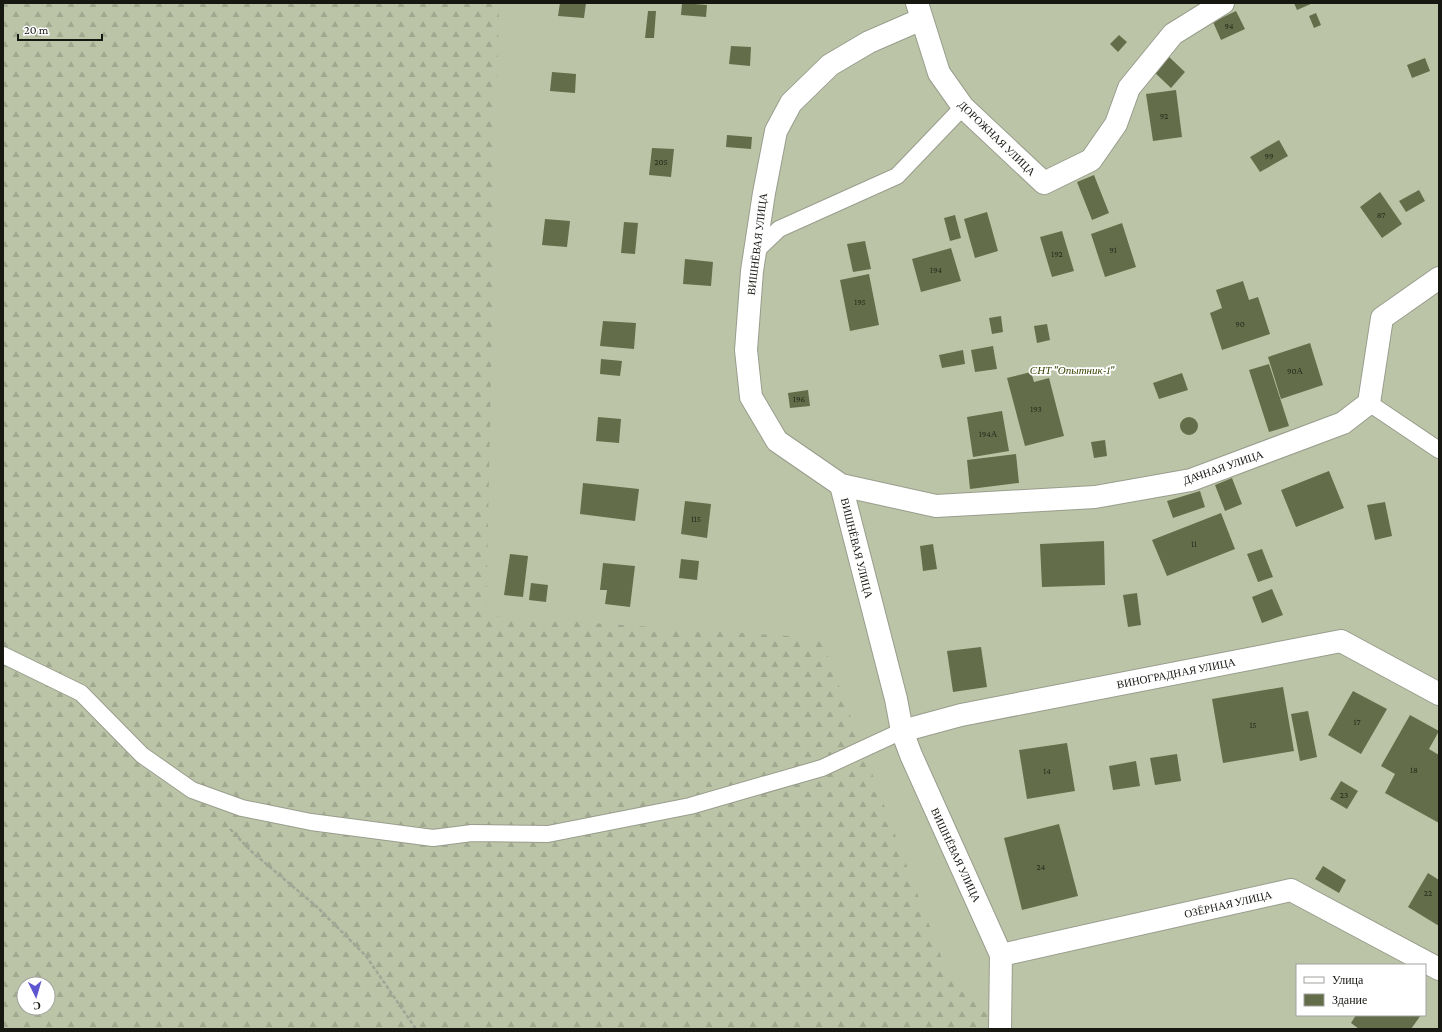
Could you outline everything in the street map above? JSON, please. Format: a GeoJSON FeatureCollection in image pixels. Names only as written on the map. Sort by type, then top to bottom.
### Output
{"type":"FeatureCollection","features":[{"type":"Feature","properties":{"kind":"street","name":"ДОРОЖНАЯ УЛИЦА"},"geometry":{"type":"LineString","coordinates":[[920,11],[939,73],[963,107],[1044,183],[1091,160],[1116,124],[1129,88],[1173,34],[1223,3]]}},
{"type":"Feature","properties":{"kind":"street","name":"ВИШНЁВАЯ УЛИЦА"},"geometry":{"type":"LineString","coordinates":[[920,11],[830,65],[792,103],[776,131],[764,193],[755,252],[746,350],[751,397],[777,442],[841,485],[896,699],[902,731],[910,755],[1001,955],[1000,1029]]}},
{"type":"Feature","properties":{"kind":"street"},"geometry":{"type":"LineString","coordinates":[[1369,403],[1382,318],[1439,278]]}},
{"type":"Feature","properties":{"kind":"street","name":"ДАЧНАЯ УЛИЦА"},"geometry":{"type":"LineString","coordinates":[[841,485],[936,506],[1095,497],[1191,480],[1343,423],[1369,403]]}},
{"type":"Feature","properties":{"kind":"street","name":"ВИНОГРАДНАЯ УЛИЦА"},"geometry":{"type":"LineString","coordinates":[[902,731],[960,715],[1341,641],[1439,694]]}},
{"type":"Feature","properties":{"kind":"street","name":"ОЗЁРНАЯ УЛИЦА"},"geometry":{"type":"LineString","coordinates":[[1001,955],[1291,890],[1439,969]]}},
{"type":"Feature","properties":{"kind":"lane"},"geometry":{"type":"LineString","coordinates":[[755,252],[779,229],[896,176],[963,107]]}},
{"type":"Feature","properties":{"kind":"lane"},"geometry":{"type":"LineString","coordinates":[[1369,403],[1439,450]]}},
{"type":"Feature","properties":{"kind":"lane"},"geometry":{"type":"LineString","coordinates":[[3,655],[81,693],[142,755],[192,790],[242,808],[311,822],[433,838],[472,833],[548,834],[690,806],[822,768],[902,731]]}},
{"type":"Feature","properties":{"kind":"path"},"geometry":{"type":"LineString","coordinates":[[229,829],[251,851],[317,907],[366,956],[416,1029]]}},
{"type":"Feature","properties":{"kind":"green space"},"geometry":{"type":"Polygon","coordinates":[[[3,3],[524,3],[828,630],[1024,1029],[3,1029],[3,3]]]}},
{"type":"Feature","properties":{"kind":"green space","name":"СНТ \"Опытник-1\""},"geometry":{"type":"Polygon","coordinates":[[[499,3],[1439,3],[1439,1029],[1003,1029],[950,980],[821,638],[486,616],[499,3]]]}},
{"type":"Feature","properties":{"kind":"building"},"geometry":{"type":"Polygon","coordinates":[[[560,3],[586,3],[584,18],[558,16],[560,3]]]}},
{"type":"Feature","properties":{"kind":"building"},"geometry":{"type":"Polygon","coordinates":[[[682,3],[707,5],[706,17],[681,15],[682,3]]]}},
{"type":"Feature","properties":{"kind":"building"},"geometry":{"type":"Polygon","coordinates":[[[1294,3],[1313,3],[1297,10],[1294,3]]]}},
{"type":"Feature","properties":{"kind":"building"},"geometry":{"type":"Polygon","coordinates":[[[648,11],[656,11],[654,38],[645,38],[648,11]]]}},
{"type":"Feature","properties":{"kind":"building"},"geometry":{"type":"Polygon","coordinates":[[[1236,11],[1245,29],[1221,40],[1213,22],[1236,11]]]}},
{"type":"Feature","properties":{"kind":"building"},"geometry":{"type":"Polygon","coordinates":[[[1316,13],[1321,25],[1314,28],[1309,16],[1316,13]]]}},
{"type":"Feature","properties":{"kind":"building"},"geometry":{"type":"Polygon","coordinates":[[[1119,35],[1127,42],[1118,52],[1110,44],[1119,35]]]}},
{"type":"Feature","properties":{"kind":"building"},"geometry":{"type":"Polygon","coordinates":[[[731,46],[751,47],[750,66],[729,64],[731,46]]]}},
{"type":"Feature","properties":{"kind":"building"},"geometry":{"type":"Polygon","coordinates":[[[1167,55],[1185,72],[1171,88],[1153,71],[1167,55]]]}},
{"type":"Feature","properties":{"kind":"building"},"geometry":{"type":"Polygon","coordinates":[[[1425,58],[1430,71],[1412,78],[1407,65],[1425,58]]]}},
{"type":"Feature","properties":{"kind":"building"},"geometry":{"type":"Polygon","coordinates":[[[552,72],[576,74],[575,93],[550,91],[552,72]]]}},
{"type":"Feature","properties":{"kind":"building"},"geometry":{"type":"Polygon","coordinates":[[[1176,90],[1182,137],[1153,141],[1146,94],[1176,90]]]}},
{"type":"Feature","properties":{"kind":"building"},"geometry":{"type":"Polygon","coordinates":[[[727,135],[752,137],[751,149],[726,147],[727,135]]]}},
{"type":"Feature","properties":{"kind":"building"},"geometry":{"type":"Polygon","coordinates":[[[1279,140],[1288,156],[1260,172],[1250,157],[1279,140]]]}},
{"type":"Feature","properties":{"kind":"building"},"geometry":{"type":"Polygon","coordinates":[[[652,148],[674,149],[671,177],[649,175],[652,148]]]}},
{"type":"Feature","properties":{"kind":"building"},"geometry":{"type":"Polygon","coordinates":[[[1094,175],[1109,213],[1092,220],[1077,182],[1094,175]]]}},
{"type":"Feature","properties":{"kind":"building"},"geometry":{"type":"Polygon","coordinates":[[[1419,190],[1425,201],[1406,212],[1399,201],[1419,190]]]}},
{"type":"Feature","properties":{"kind":"building"},"geometry":{"type":"Polygon","coordinates":[[[1380,192],[1402,224],[1382,238],[1360,207],[1380,192]]]}},
{"type":"Feature","properties":{"kind":"building"},"geometry":{"type":"Polygon","coordinates":[[[987,212],[998,251],[975,258],[964,219],[987,212]]]}},
{"type":"Feature","properties":{"kind":"building"},"geometry":{"type":"Polygon","coordinates":[[[955,215],[961,238],[950,241],[944,218],[955,215]]]}},
{"type":"Feature","properties":{"kind":"building"},"geometry":{"type":"Polygon","coordinates":[[[545,219],[570,221],[567,247],[542,245],[545,219]]]}},
{"type":"Feature","properties":{"kind":"building"},"geometry":{"type":"Polygon","coordinates":[[[624,222],[638,223],[635,254],[621,253],[624,222]]]}},
{"type":"Feature","properties":{"kind":"building"},"geometry":{"type":"Polygon","coordinates":[[[1122,223],[1136,267],[1105,277],[1091,234],[1122,223]]]}},
{"type":"Feature","properties":{"kind":"building"},"geometry":{"type":"Polygon","coordinates":[[[1062,231],[1074,271],[1052,277],[1040,237],[1062,231]]]}},
{"type":"Feature","properties":{"kind":"building"},"geometry":{"type":"Polygon","coordinates":[[[865,241],[871,269],[853,272],[847,244],[865,241]]]}},
{"type":"Feature","properties":{"kind":"building"},"geometry":{"type":"Polygon","coordinates":[[[951,248],[961,281],[921,292],[912,259],[951,248]]]}},
{"type":"Feature","properties":{"kind":"building"},"geometry":{"type":"Polygon","coordinates":[[[685,259],[713,262],[711,286],[683,284],[685,259]]]}},
{"type":"Feature","properties":{"kind":"building"},"geometry":{"type":"Polygon","coordinates":[[[869,274],[879,325],[850,331],[840,280],[869,274]]]}},
{"type":"Feature","properties":{"kind":"building"},"geometry":{"type":"Polygon","coordinates":[[[1243,281],[1249,300],[1258,297],[1270,334],[1222,350],[1210,313],[1222,308],[1216,290],[1243,281]]]}},
{"type":"Feature","properties":{"kind":"building"},"geometry":{"type":"Polygon","coordinates":[[[1001,316],[1003,332],[992,334],[989,318],[1001,316]]]}},
{"type":"Feature","properties":{"kind":"building"},"geometry":{"type":"Polygon","coordinates":[[[603,321],[636,323],[634,349],[600,346],[603,321]]]}},
{"type":"Feature","properties":{"kind":"building"},"geometry":{"type":"Polygon","coordinates":[[[1047,324],[1050,340],[1037,343],[1034,326],[1047,324]]]}},
{"type":"Feature","properties":{"kind":"building"},"geometry":{"type":"Polygon","coordinates":[[[1310,343],[1323,385],[1281,399],[1268,357],[1310,343]]]}},
{"type":"Feature","properties":{"kind":"building"},"geometry":{"type":"Polygon","coordinates":[[[993,346],[997,369],[975,372],[971,350],[993,346]]]}},
{"type":"Feature","properties":{"kind":"building"},"geometry":{"type":"Polygon","coordinates":[[[963,350],[965,364],[942,368],[939,355],[963,350]]]}},
{"type":"Feature","properties":{"kind":"building"},"geometry":{"type":"Polygon","coordinates":[[[601,359],[622,361],[620,376],[600,374],[601,359]]]}},
{"type":"Feature","properties":{"kind":"building"},"geometry":{"type":"Polygon","coordinates":[[[1269,364],[1289,426],[1269,432],[1249,370],[1269,364]]]}},
{"type":"Feature","properties":{"kind":"building"},"geometry":{"type":"Polygon","coordinates":[[[1031,372],[1034,382],[1049,378],[1064,436],[1025,446],[1007,378],[1031,372]]]}},
{"type":"Feature","properties":{"kind":"building"},"geometry":{"type":"Polygon","coordinates":[[[1182,373],[1188,390],[1159,399],[1153,383],[1182,373]]]}},
{"type":"Feature","properties":{"kind":"building"},"geometry":{"type":"Polygon","coordinates":[[[808,390],[810,406],[790,408],[788,393],[808,390]]]}},
{"type":"Feature","properties":{"kind":"building"},"geometry":{"type":"Polygon","coordinates":[[[1002,411],[1009,451],[973,457],[967,417],[1002,411]]]}},
{"type":"Feature","properties":{"kind":"building"},"geometry":{"type":"Polygon","coordinates":[[[598,417],[621,419],[619,443],[596,441],[598,417]]]}},
{"type":"Feature","properties":{"kind":"building"},"geometry":{"type":"Polygon","coordinates":[[[1189,417],[1195,420],[1198,426],[1195,432],[1189,435],[1183,432],[1180,426],[1183,420],[1189,417]]]}},
{"type":"Feature","properties":{"kind":"building"},"geometry":{"type":"Polygon","coordinates":[[[1105,440],[1107,456],[1094,458],[1091,442],[1105,440]]]}},
{"type":"Feature","properties":{"kind":"building"},"geometry":{"type":"Polygon","coordinates":[[[1016,454],[1019,483],[970,489],[967,460],[1016,454]]]}},
{"type":"Feature","properties":{"kind":"building"},"geometry":{"type":"Polygon","coordinates":[[[1329,471],[1344,508],[1296,527],[1281,490],[1329,471]]]}},
{"type":"Feature","properties":{"kind":"building"},"geometry":{"type":"Polygon","coordinates":[[[1232,478],[1242,504],[1225,511],[1215,485],[1232,478]]]}},
{"type":"Feature","properties":{"kind":"building"},"geometry":{"type":"Polygon","coordinates":[[[583,483],[639,489],[635,521],[580,514],[583,483]]]}},
{"type":"Feature","properties":{"kind":"building"},"geometry":{"type":"Polygon","coordinates":[[[1200,491],[1205,507],[1173,518],[1167,501],[1200,491]]]}},
{"type":"Feature","properties":{"kind":"building"},"geometry":{"type":"Polygon","coordinates":[[[685,501],[711,504],[707,538],[681,534],[685,501]]]}},
{"type":"Feature","properties":{"kind":"building"},"geometry":{"type":"Polygon","coordinates":[[[1385,502],[1392,536],[1375,540],[1367,505],[1385,502]]]}},
{"type":"Feature","properties":{"kind":"building"},"geometry":{"type":"Polygon","coordinates":[[[1221,513],[1235,549],[1167,576],[1152,540],[1221,513]]]}},
{"type":"Feature","properties":{"kind":"building"},"geometry":{"type":"Polygon","coordinates":[[[1104,541],[1105,585],[1042,587],[1040,544],[1104,541]]]}},
{"type":"Feature","properties":{"kind":"building"},"geometry":{"type":"Polygon","coordinates":[[[933,544],[937,569],[923,571],[920,546],[933,544]]]}},
{"type":"Feature","properties":{"kind":"building"},"geometry":{"type":"Polygon","coordinates":[[[1262,549],[1273,577],[1258,582],[1247,554],[1262,549]]]}},
{"type":"Feature","properties":{"kind":"building"},"geometry":{"type":"Polygon","coordinates":[[[510,554],[528,556],[523,597],[504,595],[510,554]]]}},
{"type":"Feature","properties":{"kind":"building"},"geometry":{"type":"Polygon","coordinates":[[[681,559],[699,561],[697,580],[679,578],[681,559]]]}},
{"type":"Feature","properties":{"kind":"building"},"geometry":{"type":"Polygon","coordinates":[[[603,563],[635,566],[630,607],[605,604],[607,590],[600,590],[603,563]]]}},
{"type":"Feature","properties":{"kind":"building"},"geometry":{"type":"Polygon","coordinates":[[[531,583],[548,585],[546,602],[529,600],[531,583]]]}},
{"type":"Feature","properties":{"kind":"building"},"geometry":{"type":"Polygon","coordinates":[[[1272,589],[1283,615],[1262,623],[1252,597],[1272,589]]]}},
{"type":"Feature","properties":{"kind":"building"},"geometry":{"type":"Polygon","coordinates":[[[1137,593],[1141,625],[1128,627],[1123,595],[1137,593]]]}},
{"type":"Feature","properties":{"kind":"building"},"geometry":{"type":"Polygon","coordinates":[[[981,647],[987,687],[953,692],[947,651],[981,647]]]}},
{"type":"Feature","properties":{"kind":"building"},"geometry":{"type":"Polygon","coordinates":[[[1283,687],[1294,751],[1223,763],[1212,699],[1283,687]]]}},
{"type":"Feature","properties":{"kind":"building"},"geometry":{"type":"Polygon","coordinates":[[[1353,691],[1387,709],[1361,754],[1328,735],[1353,691]]]}},
{"type":"Feature","properties":{"kind":"building"},"geometry":{"type":"Polygon","coordinates":[[[1308,711],[1317,757],[1300,761],[1291,714],[1308,711]]]}},
{"type":"Feature","properties":{"kind":"building"},"geometry":{"type":"Polygon","coordinates":[[[1410,715],[1439,731],[1429,749],[1439,755],[1439,823],[1385,793],[1395,774],[1381,766],[1410,715]]]}},
{"type":"Feature","properties":{"kind":"building"},"geometry":{"type":"Polygon","coordinates":[[[1067,743],[1075,791],[1027,799],[1019,750],[1067,743]]]}},
{"type":"Feature","properties":{"kind":"building"},"geometry":{"type":"Polygon","coordinates":[[[1177,754],[1181,781],[1155,785],[1150,758],[1177,754]]]}},
{"type":"Feature","properties":{"kind":"building"},"geometry":{"type":"Polygon","coordinates":[[[1136,761],[1140,786],[1113,790],[1109,766],[1136,761]]]}},
{"type":"Feature","properties":{"kind":"building"},"geometry":{"type":"Polygon","coordinates":[[[1341,781],[1358,791],[1347,809],[1330,799],[1341,781]]]}},
{"type":"Feature","properties":{"kind":"building"},"geometry":{"type":"Polygon","coordinates":[[[1059,824],[1078,896],[1022,910],[1004,838],[1059,824]]]}},
{"type":"Feature","properties":{"kind":"building"},"geometry":{"type":"Polygon","coordinates":[[[1323,866],[1346,880],[1339,893],[1315,879],[1323,866]]]}},
{"type":"Feature","properties":{"kind":"building"},"geometry":{"type":"Polygon","coordinates":[[[1428,873],[1439,880],[1439,926],[1408,907],[1428,873]]]}},
{"type":"Feature","properties":{"kind":"building"},"geometry":{"type":"Polygon","coordinates":[[[1355,1016],[1420,1016],[1411,1029],[1359,1029],[1351,1023],[1355,1016]]]}}]}
